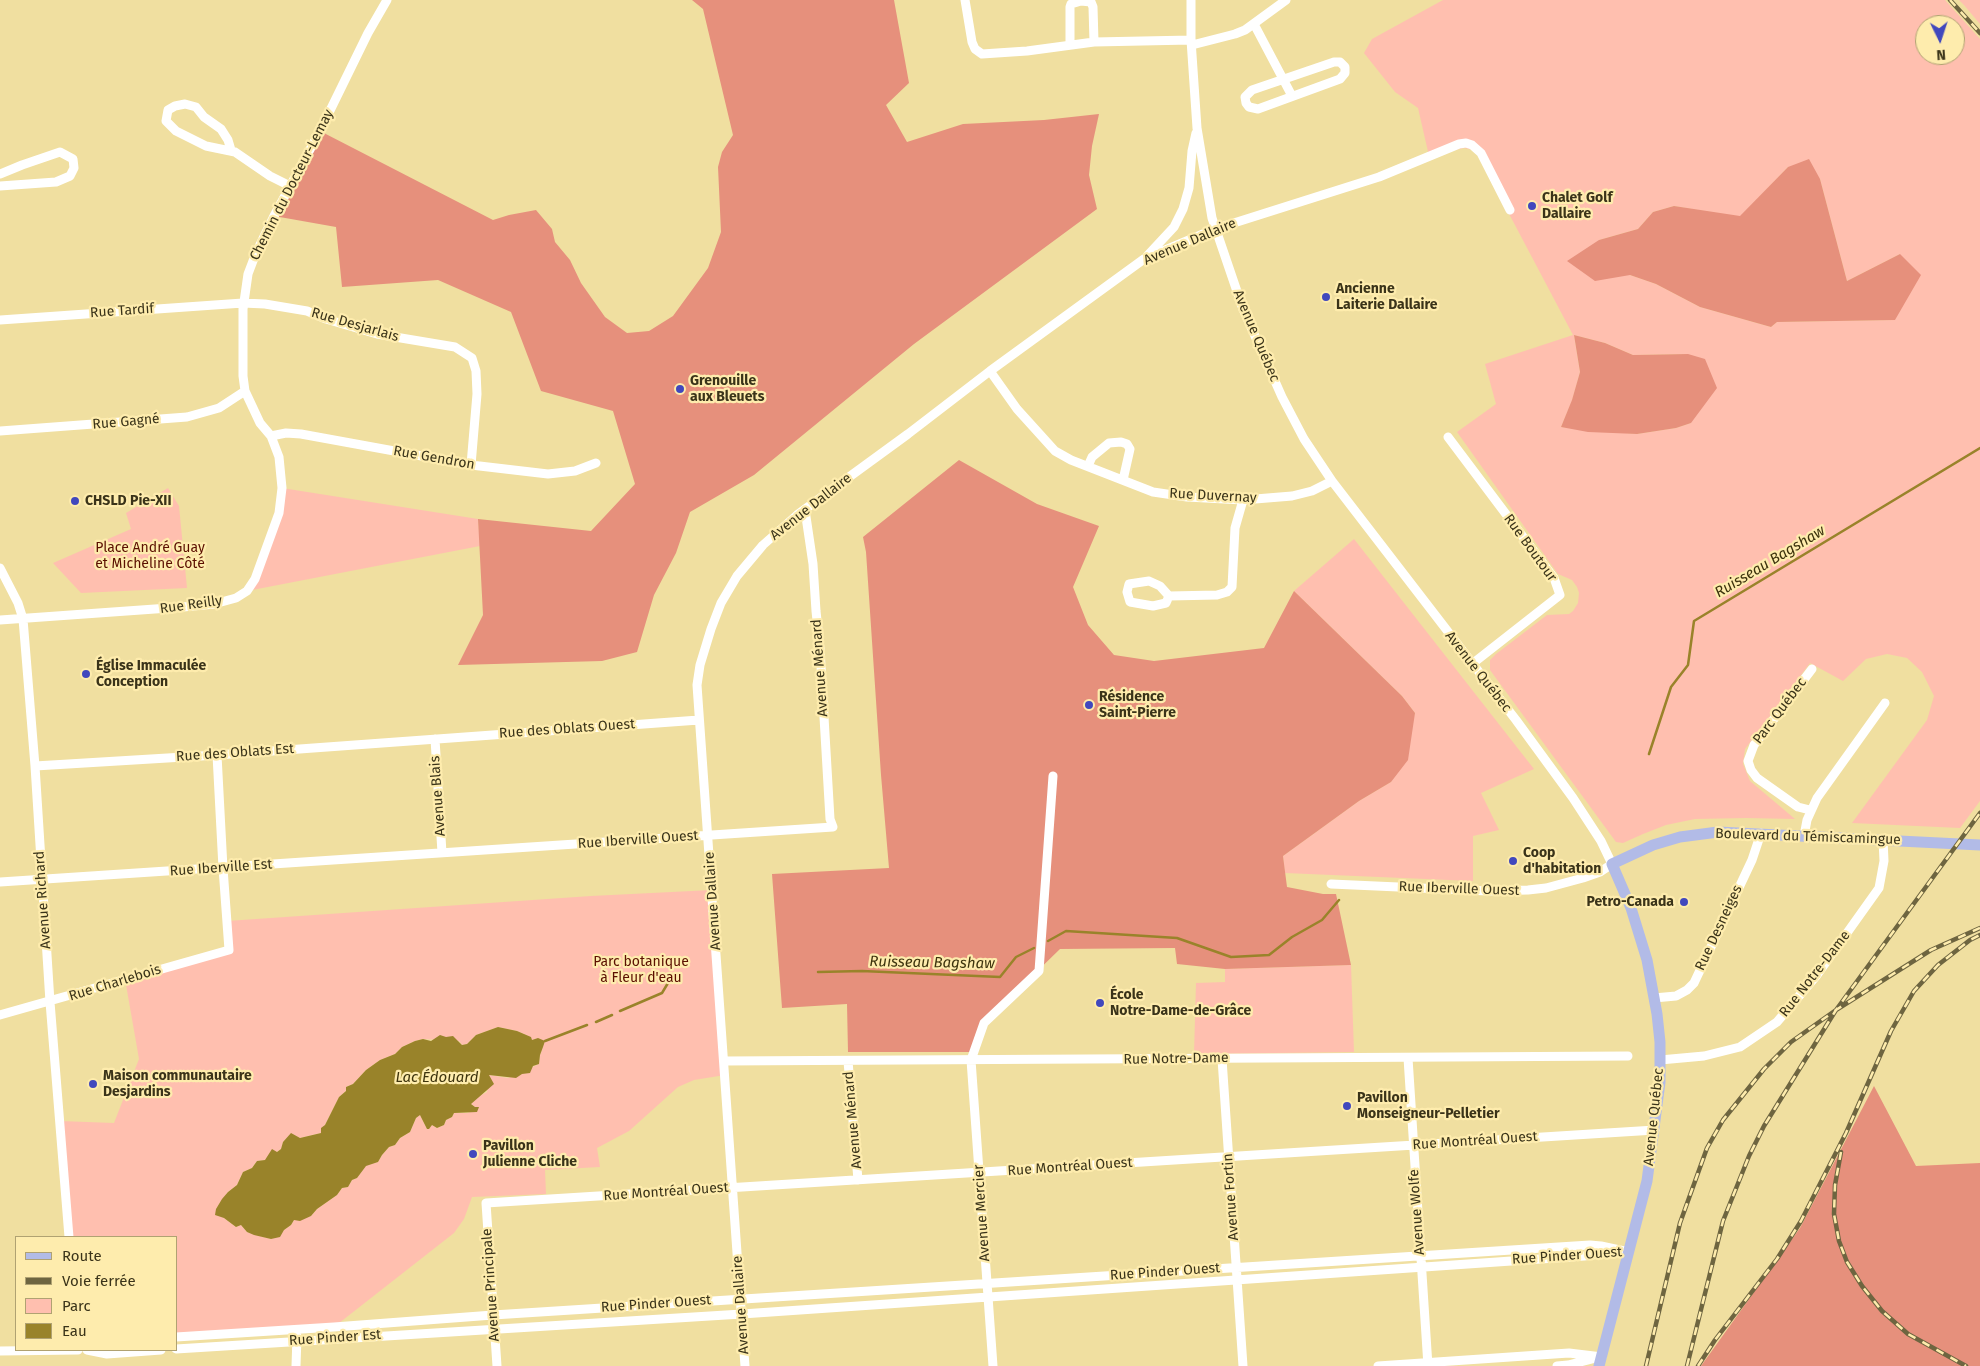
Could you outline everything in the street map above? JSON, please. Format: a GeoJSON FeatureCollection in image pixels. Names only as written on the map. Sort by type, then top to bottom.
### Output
{"type":"FeatureCollection","features":[{"type":"Feature","properties":{"kind":"main road","name":"Boulevard du Témiscamingue"},"geometry":{"type":"LineString","coordinates":[[1612,864],[1653,845],[1680,837],[1718,832],[1980,845]]}},
{"type":"Feature","properties":{"kind":"main road","name":"Avenue Québec"},"geometry":{"type":"LineString","coordinates":[[1600,1361],[1647,1181],[1660,1082],[1660,1060],[1654,998],[1641,937],[1623,887],[1612,864]]}},
{"type":"Feature","properties":{"kind":"street","name":"Chemin du Docteur-Lemay"},"geometry":{"type":"LineString","coordinates":[[271,436],[260,423],[245,391],[243,376],[243,303],[248,274],[256,253],[368,33],[388,0]]}},
{"type":"Feature","properties":{"kind":"street"},"geometry":{"type":"LineString","coordinates":[[965,0],[972,42],[975,49],[982,54],[1027,51],[1094,42],[1191,43],[1235,34],[1254,24],[1282,1]]}},
{"type":"Feature","properties":{"kind":"street","name":"Avenue Québec"},"geometry":{"type":"LineString","coordinates":[[1192,0],[1191,43],[1197,128],[1215,228],[1242,309],[1282,397],[1304,439],[1332,481],[1573,798],[1601,841],[1612,864]]}},
{"type":"Feature","properties":{"kind":"street"},"geometry":{"type":"LineString","coordinates":[[1070,44],[1070,7],[1071,4],[1081,1],[1091,2],[1093,7],[1094,42]]}},
{"type":"Feature","properties":{"kind":"street"},"geometry":{"type":"LineString","coordinates":[[1254,24],[1292,96]]}},
{"type":"Feature","properties":{"kind":"street"},"geometry":{"type":"LineString","coordinates":[[1334,62],[1340,62],[1345,67],[1345,73],[1340,79],[1292,96],[1258,109],[1249,107],[1245,97],[1249,91],[1334,62]]}},
{"type":"Feature","properties":{"kind":"street"},"geometry":{"type":"LineString","coordinates":[[231,150],[228,140],[220,129],[204,117],[196,107],[185,104],[168,110],[166,121],[176,131],[206,146],[231,150],[270,176],[290,186]]}},
{"type":"Feature","properties":{"kind":"street"},"geometry":{"type":"LineString","coordinates":[[1144,259],[1174,227],[1183,209],[1189,188],[1192,151],[1197,128]]}},
{"type":"Feature","properties":{"kind":"street","name":"Avenue Dallaire"},"geometry":{"type":"LineString","coordinates":[[745,1366],[697,685],[700,665],[711,629],[721,603],[737,576],[763,544],[805,510],[990,371],[1144,259],[1215,228],[1379,177],[1449,147],[1466,143],[1476,148],[1480,154],[1510,210]]}},
{"type":"Feature","properties":{"kind":"street"},"geometry":{"type":"LineString","coordinates":[[0,174],[60,152],[73,159],[74,168],[70,176],[56,182],[0,186]]}},
{"type":"Feature","properties":{"kind":"street","name":"Rue Tardif"},"geometry":{"type":"LineString","coordinates":[[0,320],[243,303]]}},
{"type":"Feature","properties":{"kind":"street","name":"Rue Desjarlais"},"geometry":{"type":"LineString","coordinates":[[243,303],[283,306],[307,311],[326,320],[377,334],[455,347],[465,353],[474,362],[477,394],[471,465]]}},
{"type":"Feature","properties":{"kind":"street","name":"Rue Duvernay"},"geometry":{"type":"LineString","coordinates":[[990,371],[1017,409],[1054,451],[1070,460],[1153,492],[1243,500],[1292,496],[1312,491],[1332,481]]}},
{"type":"Feature","properties":{"kind":"street","name":"Rue Gagné"},"geometry":{"type":"LineString","coordinates":[[0,431],[187,417],[219,408],[245,391]]}},
{"type":"Feature","properties":{"kind":"street","name":"Rue Gendron"},"geometry":{"type":"LineString","coordinates":[[271,436],[286,433],[301,434],[471,465],[548,474],[576,470],[596,463]]}},
{"type":"Feature","properties":{"kind":"street","name":"Rue Reilly"},"geometry":{"type":"LineString","coordinates":[[0,620],[197,606],[236,598],[247,591],[255,579],[279,513],[282,488],[281,471],[279,457],[271,436]]}},
{"type":"Feature","properties":{"kind":"street","name":"Rue Boutour"},"geometry":{"type":"LineString","coordinates":[[1448,437],[1554,578],[1560,595],[1472,664]]}},
{"type":"Feature","properties":{"kind":"street"},"geometry":{"type":"LineString","coordinates":[[1088,466],[1092,457],[1109,443],[1121,442],[1130,449],[1123,480]]}},
{"type":"Feature","properties":{"kind":"street"},"geometry":{"type":"LineString","coordinates":[[1169,596],[1218,595],[1228,592],[1232,587],[1235,528],[1243,500]]}},
{"type":"Feature","properties":{"kind":"street","name":"Avenue Ménard"},"geometry":{"type":"LineString","coordinates":[[805,510],[814,564],[827,777],[832,827]]}},
{"type":"Feature","properties":{"kind":"street","name":"Avenue Richard"},"geometry":{"type":"LineString","coordinates":[[0,568],[18,603],[23,619],[69,1236]]}},
{"type":"Feature","properties":{"kind":"street","name":"Parc Québec"},"geometry":{"type":"LineString","coordinates":[[1810,810],[1798,807],[1757,778],[1751,770],[1748,761],[1754,745],[1812,669]]}},
{"type":"Feature","properties":{"kind":"street"},"geometry":{"type":"LineString","coordinates":[[1804,836],[1810,810],[1817,798],[1885,702]]}},
{"type":"Feature","properties":{"kind":"street","name":"Rue des Oblats Ouest"},"geometry":{"type":"LineString","coordinates":[[434,739],[699,720]]}},
{"type":"Feature","properties":{"kind":"street","name":"Rue des Oblats Est"},"geometry":{"type":"LineString","coordinates":[[35,766],[434,739]]}},
{"type":"Feature","properties":{"kind":"street","name":"Avenue Blais"},"geometry":{"type":"LineString","coordinates":[[434,739],[442,853]]}},
{"type":"Feature","properties":{"kind":"street"},"geometry":{"type":"LineString","coordinates":[[218,755],[223,868]]}},
{"type":"Feature","properties":{"kind":"street"},"geometry":{"type":"LineString","coordinates":[[971,1060],[984,1023],[1039,971],[1053,776]]}},
{"type":"Feature","properties":{"kind":"street","name":"Rue Iberville Ouest"},"geometry":{"type":"LineString","coordinates":[[442,853],[832,827]]}},
{"type":"Feature","properties":{"kind":"street","name":"Rue Desneiges"},"geometry":{"type":"LineString","coordinates":[[1654,998],[1676,996],[1687,990],[1694,983],[1752,860],[1761,833]]}},
{"type":"Feature","properties":{"kind":"street","name":"Rue Notre-Dame"},"geometry":{"type":"LineString","coordinates":[[1660,1060],[1704,1056],[1740,1047],[1777,1022],[1818,975],[1879,888],[1884,861],[1883,839]]}},
{"type":"Feature","properties":{"kind":"street","name":"Rue Iberville Est"},"geometry":{"type":"LineString","coordinates":[[0,882],[442,853]]}},
{"type":"Feature","properties":{"kind":"street","name":"Rue Iberville Ouest"},"geometry":{"type":"LineString","coordinates":[[1331,884],[1488,891],[1528,890],[1546,888],[1583,878],[1600,872],[1612,864]]}},
{"type":"Feature","properties":{"kind":"street","name":"Rue Charlebois"},"geometry":{"type":"LineString","coordinates":[[0,1015],[229,950],[223,868]]}},
{"type":"Feature","properties":{"kind":"street","name":"Rue Notre-Dame"},"geometry":{"type":"LineString","coordinates":[[724,1061],[1628,1056]]}},
{"type":"Feature","properties":{"kind":"street","name":"Avenue Fortin"},"geometry":{"type":"LineString","coordinates":[[1222,1058],[1243,1366]]}},
{"type":"Feature","properties":{"kind":"street","name":"Avenue Wolfe"},"geometry":{"type":"LineString","coordinates":[[1408,1058],[1428,1364]]}},
{"type":"Feature","properties":{"kind":"street","name":"Avenue Mercier"},"geometry":{"type":"LineString","coordinates":[[971,1060],[993,1366]]}},
{"type":"Feature","properties":{"kind":"street","name":"Avenue Ménard"},"geometry":{"type":"LineString","coordinates":[[848,1061],[858,1180]]}},
{"type":"Feature","properties":{"kind":"street","name":"Rue Montréal Ouest"},"geometry":{"type":"LineString","coordinates":[[486,1203],[1655,1130]]}},
{"type":"Feature","properties":{"kind":"street","name":"Avenue Principale"},"geometry":{"type":"LineString","coordinates":[[486,1203],[497,1366]]}},
{"type":"Feature","properties":{"kind":"street","name":"Rue Pinder Ouest"},"geometry":{"type":"LineString","coordinates":[[493,1315],[1590,1245],[1629,1252]]}},
{"type":"Feature","properties":{"kind":"street","name":"Rue Pinder Ouest"},"geometry":{"type":"LineString","coordinates":[[494,1328],[742,1314],[1629,1252]]}},
{"type":"Feature","properties":{"kind":"street","name":"Rue Pinder Est"},"geometry":{"type":"LineString","coordinates":[[178,1337],[493,1315]]}},
{"type":"Feature","properties":{"kind":"street","name":"Rue Pinder Est"},"geometry":{"type":"LineString","coordinates":[[178,1349],[494,1328]]}},
{"type":"Feature","properties":{"kind":"street"},"geometry":{"type":"LineString","coordinates":[[296,1366],[298,1330]]}},
{"type":"Feature","properties":{"kind":"street"},"geometry":{"type":"LineString","coordinates":[[0,1352],[16,1351]]}},
{"type":"Feature","properties":{"kind":"street"},"geometry":{"type":"LineString","coordinates":[[92,1351],[108,1354],[148,1351]]}},
{"type":"Feature","properties":{"kind":"street"},"geometry":{"type":"LineString","coordinates":[[1378,1366],[1570,1353],[1600,1361]]}},
{"type":"Feature","properties":{"kind":"street"},"geometry":{"type":"LineString","coordinates":[[1557,1366],[1600,1361]]}},
{"type":"Feature","properties":{"kind":"green space"},"geometry":{"type":"Polygon","coordinates":[[[1443,0],[1945,0],[1958,15],[1915,15],[1915,65],[1965,65],[1965,22],[1980,39],[1980,801],[1960,828],[1852,823],[1927,720],[1934,696],[1922,672],[1907,658],[1887,654],[1866,659],[1843,681],[1810,663],[1745,749],[1743,764],[1750,781],[1795,819],[1695,819],[1666,825],[1623,843],[1616,842],[1490,670],[1490,660],[1496,654],[1547,615],[1569,614],[1573,611],[1578,603],[1579,593],[1577,587],[1572,580],[1558,574],[1457,432],[1496,404],[1485,364],[1573,335],[1478,155],[1473,150],[1464,148],[1429,156],[1418,108],[1395,92],[1364,53],[1372,39],[1443,0]],[[1788,167],[1740,217],[1674,206],[1653,212],[1638,229],[1599,240],[1630,275],[1656,284],[1700,307],[1771,327],[1777,322],[1895,320],[1900,254],[1847,281],[1820,179],[1788,167]],[[1574,335],[1580,372],[1572,401],[1561,427],[1637,434],[1676,428],[1691,423],[1688,354],[1633,355],[1605,343],[1574,335]]]}},
{"type":"Feature","properties":{"kind":"green space"},"geometry":{"type":"Polygon","coordinates":[[[1959,0],[1980,0],[1980,24],[1964,5],[1959,0]]]}},
{"type":"Feature","properties":{"kind":"green space","name":"Place André Guay et Micheline Côté"},"geometry":{"type":"Polygon","coordinates":[[[168,488],[179,506],[187,588],[81,593],[53,563],[131,529],[126,513],[168,488]]]}},
{"type":"Feature","properties":{"kind":"green space"},"geometry":{"type":"Polygon","coordinates":[[[282,488],[478,519],[480,546],[247,591],[255,579],[282,488]]]}},
{"type":"Feature","properties":{"kind":"green space"},"geometry":{"type":"Polygon","coordinates":[[[1354,539],[1534,769],[1481,793],[1499,830],[1473,836],[1473,881],[1285,873],[1283,856],[1359,801],[1391,782],[1415,713],[1402,696],[1294,591],[1354,539]]]}},
{"type":"Feature","properties":{"kind":"green space","name":"Parc botanique à Fleur d'eau"},"geometry":{"type":"Polygon","coordinates":[[[712,890],[725,1075],[694,1080],[678,1087],[629,1131],[597,1148],[600,1167],[545,1170],[546,1194],[472,1197],[464,1219],[454,1233],[334,1327],[178,1337],[178,1236],[69,1236],[60,1121],[114,1123],[139,1059],[125,979],[229,950],[227,921],[591,896],[712,890]],[[498,1027],[476,1035],[467,1044],[462,1045],[459,1041],[423,1039],[402,1047],[395,1054],[380,1060],[366,1070],[353,1084],[346,1087],[346,1091],[339,1097],[321,1133],[300,1138],[291,1134],[283,1142],[281,1149],[265,1160],[257,1161],[252,1168],[243,1172],[237,1185],[228,1192],[216,1209],[236,1227],[241,1225],[247,1232],[271,1239],[291,1225],[294,1220],[311,1216],[317,1209],[337,1195],[342,1188],[348,1187],[366,1165],[378,1162],[389,1147],[395,1145],[400,1138],[410,1132],[416,1118],[420,1115],[427,1129],[432,1125],[437,1128],[444,1125],[446,1120],[452,1117],[454,1113],[468,1113],[475,1107],[471,1104],[476,1098],[487,1092],[489,1075],[508,1078],[539,1064],[543,1047],[536,1039],[532,1040],[517,1031],[498,1027]]]}},
{"type":"Feature","properties":{"kind":"green space"},"geometry":{"type":"Polygon","coordinates":[[[1351,965],[1354,1052],[1194,1054],[1196,983],[1225,982],[1225,969],[1351,965]]]}},
{"type":"Feature","properties":{"kind":"shaded area"},"geometry":{"type":"Polygon","coordinates":[[[692,0],[894,0],[909,83],[886,105],[907,142],[963,124],[1044,120],[1099,114],[1092,146],[1089,175],[1097,209],[914,344],[754,475],[690,512],[676,553],[654,595],[637,652],[602,661],[458,665],[483,615],[478,519],[591,531],[635,484],[613,411],[541,391],[511,312],[438,280],[342,287],[336,227],[274,216],[320,131],[493,220],[536,210],[552,229],[555,242],[570,260],[581,283],[605,317],[627,333],[649,331],[673,316],[708,268],[721,232],[718,167],[722,152],[733,135],[703,9],[692,0]]]}},
{"type":"Feature","properties":{"kind":"shaded area"},"geometry":{"type":"Polygon","coordinates":[[[1809,159],[1820,179],[1847,281],[1900,254],[1921,275],[1895,320],[1777,322],[1771,327],[1700,307],[1656,284],[1630,275],[1595,281],[1567,261],[1599,240],[1638,229],[1653,212],[1674,206],[1740,216],[1788,167],[1809,159]]]}},
{"type":"Feature","properties":{"kind":"shaded area"},"geometry":{"type":"Polygon","coordinates":[[[1574,335],[1605,343],[1633,355],[1688,354],[1705,359],[1717,388],[1691,423],[1676,428],[1637,434],[1588,432],[1561,427],[1572,400],[1580,372],[1574,335]]]}},
{"type":"Feature","properties":{"kind":"shaded area"},"geometry":{"type":"Polygon","coordinates":[[[959,460],[1037,504],[1099,526],[1073,587],[1088,625],[1114,655],[1154,661],[1264,648],[1294,591],[1402,696],[1415,713],[1408,760],[1391,782],[1359,801],[1283,856],[1287,887],[1323,894],[1336,894],[1351,965],[1225,969],[1177,964],[1175,948],[1060,949],[984,1023],[974,1052],[848,1052],[847,1004],[782,1008],[772,874],[889,868],[866,552],[863,537],[959,460]]]}},
{"type":"Feature","properties":{"kind":"shaded area"},"geometry":{"type":"Polygon","coordinates":[[[1874,1086],[1916,1166],[1980,1163],[1980,1366],[1701,1366],[1800,1228],[1874,1086]]]}},
{"type":"Feature","properties":{"kind":"water","name":"Lac Édouard"},"geometry":{"type":"Polygon","coordinates":[[[498,1027],[517,1031],[531,1037],[532,1040],[538,1038],[545,1041],[539,1064],[533,1066],[530,1073],[522,1074],[516,1078],[489,1075],[494,1084],[471,1104],[479,1107],[477,1112],[454,1113],[452,1117],[446,1120],[444,1125],[437,1128],[432,1125],[429,1129],[427,1129],[420,1115],[416,1118],[410,1132],[400,1138],[395,1145],[389,1147],[378,1162],[366,1166],[357,1178],[352,1180],[348,1187],[342,1188],[337,1195],[317,1209],[311,1216],[300,1221],[294,1220],[280,1237],[271,1239],[254,1235],[247,1232],[241,1225],[236,1227],[224,1218],[215,1215],[222,1199],[237,1185],[243,1172],[252,1168],[257,1161],[265,1160],[272,1149],[277,1152],[281,1149],[283,1142],[291,1133],[300,1138],[321,1133],[321,1128],[325,1125],[339,1097],[346,1091],[346,1087],[353,1084],[366,1070],[380,1060],[395,1054],[402,1047],[415,1041],[423,1039],[431,1041],[440,1035],[446,1037],[453,1036],[462,1045],[467,1044],[476,1035],[498,1027]]]}},
{"type":"Feature","properties":{"kind":"waterway","name":"Ruisseau Bagshaw"},"geometry":{"type":"LineString","coordinates":[[1649,754],[1671,687],[1688,665],[1694,621],[1980,448]]}},
{"type":"Feature","properties":{"kind":"waterway","name":"Ruisseau Bagshaw"},"geometry":{"type":"LineString","coordinates":[[1048,941],[1066,931],[1177,938],[1231,957],[1269,955],[1292,937],[1322,920],[1339,900]]}},
{"type":"Feature","properties":{"kind":"waterway","name":"Ruisseau Bagshaw"},"geometry":{"type":"LineString","coordinates":[[818,972],[862,971],[1000,977],[1016,957],[1034,948]]}},
{"type":"Feature","properties":{"kind":"waterway","name":"Ruisseau Bagshaw"},"geometry":{"type":"LineString","coordinates":[[620,1011],[662,993],[671,978]]}},
{"type":"Feature","properties":{"kind":"waterway","name":"Ruisseau Bagshaw"},"geometry":{"type":"LineString","coordinates":[[596,1022],[612,1015]]}},
{"type":"Feature","properties":{"kind":"waterway","name":"Ruisseau Bagshaw"},"geometry":{"type":"LineString","coordinates":[[545,1041],[587,1025]]}},
{"type":"Feature","properties":{"kind":"railway"},"geometry":{"type":"LineString","coordinates":[[1950,0],[1980,33]]}},
{"type":"Feature","properties":{"kind":"railway"},"geometry":{"type":"LineString","coordinates":[[1687,1366],[1723,1221],[1749,1156],[1764,1126],[1836,1010],[1980,813]]}},
{"type":"Feature","properties":{"kind":"railway"},"geometry":{"type":"LineString","coordinates":[[1646,1366],[1680,1223],[1707,1148],[1723,1120],[1764,1069],[1791,1042],[1836,1010],[1931,950],[1980,928]]}},
{"type":"Feature","properties":{"kind":"railway"},"geometry":{"type":"LineString","coordinates":[[1698,1366],[1715,1340],[1777,1259],[1801,1221],[1846,1133],[1891,1031],[1914,991],[1938,965],[1970,940],[1980,935]]}},
{"type":"Feature","properties":{"kind":"railway"},"geometry":{"type":"LineString","coordinates":[[1841,1152],[1835,1185],[1834,1214],[1839,1241],[1847,1262],[1862,1286],[1882,1311],[1908,1334],[1966,1366]]}},
{"type":"Feature","properties":{"kind":"place","name":"Chalet Golf Dallaire"},"geometry":{"type":"Point","coordinates":[1532,206]}},
{"type":"Feature","properties":{"kind":"place","name":"Ancienne Laiterie Dallaire"},"geometry":{"type":"Point","coordinates":[1326,297]}},
{"type":"Feature","properties":{"kind":"place","name":"Grenouille aux Bleuets"},"geometry":{"type":"Point","coordinates":[680,389]}},
{"type":"Feature","properties":{"kind":"place","name":"CHSLD Pie-XII"},"geometry":{"type":"Point","coordinates":[75,501]}},
{"type":"Feature","properties":{"kind":"place","name":"Église Immaculée Conception"},"geometry":{"type":"Point","coordinates":[86,674]}},
{"type":"Feature","properties":{"kind":"place","name":"Résidence Saint-Pierre"},"geometry":{"type":"Point","coordinates":[1089,705]}},
{"type":"Feature","properties":{"kind":"place","name":"Coop d'habitation"},"geometry":{"type":"Point","coordinates":[1513,861]}},
{"type":"Feature","properties":{"kind":"place","name":"Petro-Canada"},"geometry":{"type":"Point","coordinates":[1684,902]}},
{"type":"Feature","properties":{"kind":"place","name":"École Notre-Dame-de-Grâce"},"geometry":{"type":"Point","coordinates":[1100,1003]}},
{"type":"Feature","properties":{"kind":"place","name":"Maison communautaire Desjardins"},"geometry":{"type":"Point","coordinates":[93,1084]}},
{"type":"Feature","properties":{"kind":"place","name":"Pavillon Monseigneur-Pelletier"},"geometry":{"type":"Point","coordinates":[1347,1106]}},
{"type":"Feature","properties":{"kind":"place","name":"Pavillon Julienne Cliche"},"geometry":{"type":"Point","coordinates":[473,1154]}}]}
